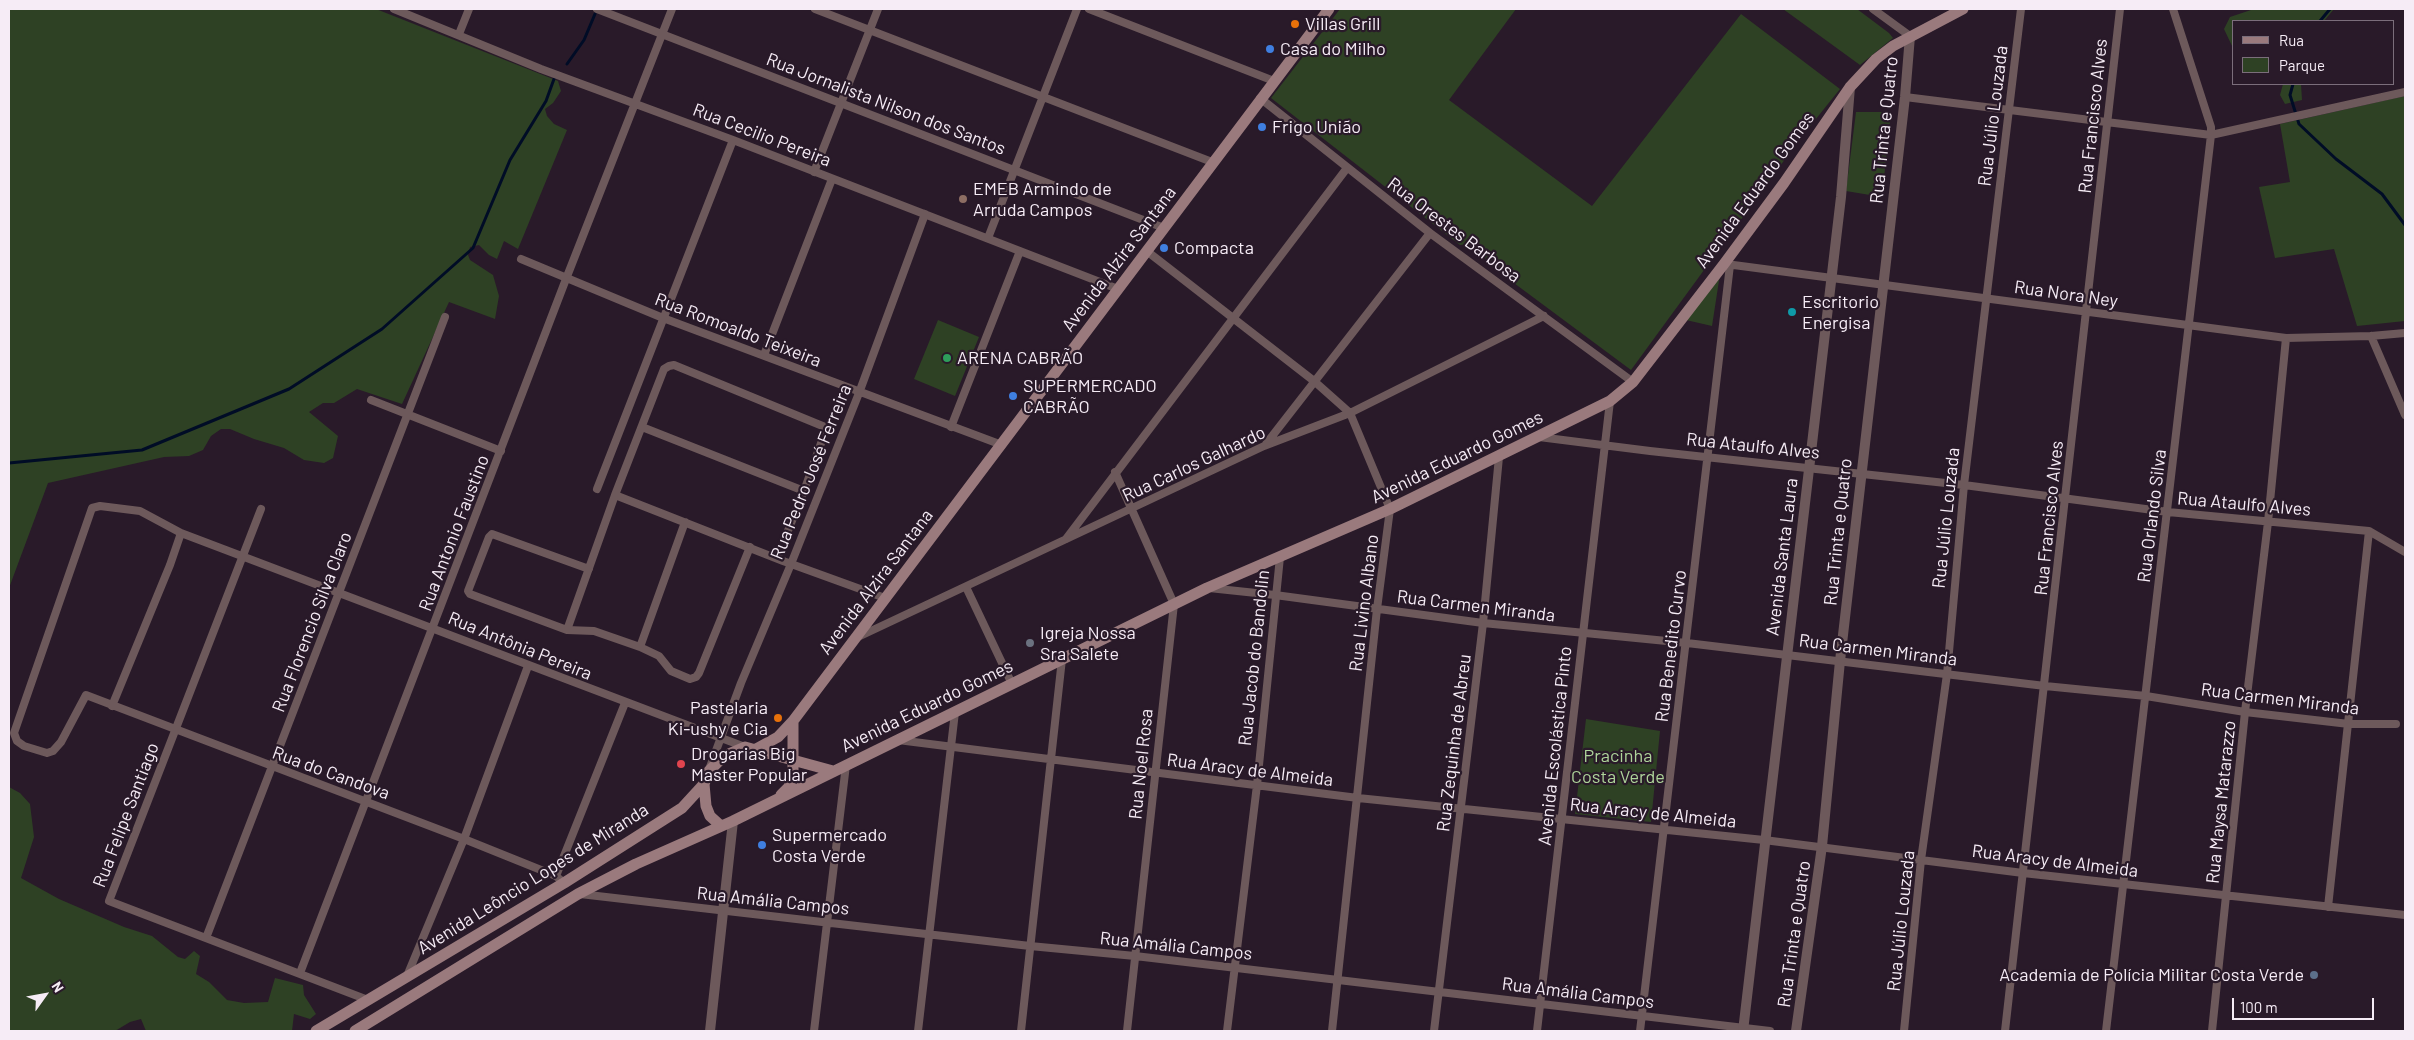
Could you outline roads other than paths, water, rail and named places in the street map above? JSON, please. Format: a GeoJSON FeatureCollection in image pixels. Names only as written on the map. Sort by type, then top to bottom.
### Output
{"type":"FeatureCollection","features":[{"type":"Feature","properties":{"kind":"main road","name":"Avenida Alzira Santana"},"geometry":{"type":"LineString","coordinates":[[793,721],[1118,289],[1148,252],[1260,98],[1329,9]]}},
{"type":"Feature","properties":{"kind":"main road","name":"Avenida Eduardo Gomes"},"geometry":{"type":"LineString","coordinates":[[779,798],[1207,588],[1390,509],[1610,401],[1633,382],[1727,264],[1850,87],[1876,59],[1910,36],[1963,9]]}},
{"type":"Feature","properties":{"kind":"main road","name":"Avenida Leôncio Lopes de Miranda"},"geometry":{"type":"LineString","coordinates":[[316,1031],[407,977],[560,879],[682,808],[704,784],[709,771],[724,756],[771,742],[793,721]]}},
{"type":"Feature","properties":{"kind":"main road"},"geometry":{"type":"LineString","coordinates":[[779,798],[789,787],[793,772],[793,721]]}},
{"type":"Feature","properties":{"kind":"main road"},"geometry":{"type":"LineString","coordinates":[[751,748],[792,760]]}},
{"type":"Feature","properties":{"kind":"main road","name":"Avenida Eduardo Gomes"},"geometry":{"type":"LineString","coordinates":[[792,760],[833,771]]}},
{"type":"Feature","properties":{"kind":"main road"},"geometry":{"type":"LineString","coordinates":[[704,784],[706,806],[710,816],[720,826]]}},
{"type":"Feature","properties":{"kind":"main road","name":"Avenida Leôncio Lopes de Miranda"},"geometry":{"type":"LineString","coordinates":[[355,1031],[578,894],[636,864],[779,798]]}},
{"type":"Feature","properties":{"kind":"street","name":"Rua Cecilio Pereira"},"geometry":{"type":"LineString","coordinates":[[394,9],[541,69],[734,140],[1118,289]]}},
{"type":"Feature","properties":{"kind":"street"},"geometry":{"type":"LineString","coordinates":[[459,34],[469,9]]}},
{"type":"Feature","properties":{"kind":"street","name":"Rua Jornalista Nilson dos Santos"},"geometry":{"type":"LineString","coordinates":[[597,9],[1164,228]]}},
{"type":"Feature","properties":{"kind":"street","name":"Rua Antonio Faustino"},"geometry":{"type":"LineString","coordinates":[[300,973],[434,628],[566,279],[672,9]]}},
{"type":"Feature","properties":{"kind":"street"},"geometry":{"type":"LineString","coordinates":[[815,9],[1212,162]]}},
{"type":"Feature","properties":{"kind":"street"},"geometry":{"type":"LineString","coordinates":[[814,172],[878,9]]}},
{"type":"Feature","properties":{"kind":"street"},"geometry":{"type":"LineString","coordinates":[[988,238],[1077,9]]}},
{"type":"Feature","properties":{"kind":"street"},"geometry":{"type":"LineString","coordinates":[[1089,9],[1274,82]]}},
{"type":"Feature","properties":{"kind":"street"},"geometry":{"type":"LineString","coordinates":[[1873,9],[1910,36]]}},
{"type":"Feature","properties":{"kind":"street","name":"Rua Júlio Louzada"},"geometry":{"type":"LineString","coordinates":[[1904,1031],[1921,860],[1947,674],[1964,484],[2021,9]]}},
{"type":"Feature","properties":{"kind":"street","name":"Rua Francisco Alves"},"geometry":{"type":"LineString","coordinates":[[2005,1031],[2120,9]]}},
{"type":"Feature","properties":{"kind":"street","name":"Rua Orlando Silva"},"geometry":{"type":"LineString","coordinates":[[2106,1031],[2211,135],[2211,127],[2173,9]]}},
{"type":"Feature","properties":{"kind":"street","name":"Rua Trinta e Quatro"},"geometry":{"type":"LineString","coordinates":[[1796,1031],[1822,846],[1840,661],[1905,97],[1910,36]]}},
{"type":"Feature","properties":{"kind":"street","name":"Avenida Santa Laura"},"geometry":{"type":"LineString","coordinates":[[1743,1030],[1841,197],[1850,87]]}},
{"type":"Feature","properties":{"kind":"street"},"geometry":{"type":"LineString","coordinates":[[1905,97],[2211,135],[2405,92]]}},
{"type":"Feature","properties":{"kind":"street","name":"Rua Orestes Barbosa"},"geometry":{"type":"LineString","coordinates":[[1260,98],[1430,233],[1633,382]]}},
{"type":"Feature","properties":{"kind":"street"},"geometry":{"type":"LineString","coordinates":[[597,489],[734,140]]}},
{"type":"Feature","properties":{"kind":"street"},"geometry":{"type":"LineString","coordinates":[[1064,541],[1347,168]]}},
{"type":"Feature","properties":{"kind":"street"},"geometry":{"type":"LineString","coordinates":[[764,355],[832,179]]}},
{"type":"Feature","properties":{"kind":"street","name":"Rua Pedro José Ferreira"},"geometry":{"type":"LineString","coordinates":[[709,771],[741,683],[859,393],[925,214]]}},
{"type":"Feature","properties":{"kind":"street"},"geometry":{"type":"LineString","coordinates":[[1264,446],[1430,233]]}},
{"type":"Feature","properties":{"kind":"street"},"geometry":{"type":"LineString","coordinates":[[952,427],[1020,251]]}},
{"type":"Feature","properties":{"kind":"street"},"geometry":{"type":"LineString","coordinates":[[1148,252],[1314,381],[1350,413],[1390,509]]}},
{"type":"Feature","properties":{"kind":"street","name":"Rua Romoaldo Teixeira"},"geometry":{"type":"LineString","coordinates":[[521,259],[663,318],[1002,445]]}},
{"type":"Feature","properties":{"kind":"street","name":"Rua Nora Ney"},"geometry":{"type":"LineString","coordinates":[[1727,264],[2286,338],[2372,336],[2405,333]]}},
{"type":"Feature","properties":{"kind":"street","name":"Rua Benedito Curvo"},"geometry":{"type":"LineString","coordinates":[[1640,1031],[1687,643],[1727,264]]}},
{"type":"Feature","properties":{"kind":"street","name":"Rua Carlos Galhardo"},"geometry":{"type":"LineString","coordinates":[[856,638],[1264,446],[1350,413],[1544,316]]}},
{"type":"Feature","properties":{"kind":"street","name":"Rua Florencio Silva Claro"},"geometry":{"type":"LineString","coordinates":[[206,938],[340,593],[406,412],[445,317]]}},
{"type":"Feature","properties":{"kind":"street"},"geometry":{"type":"LineString","coordinates":[[2372,336],[2405,415]]}},
{"type":"Feature","properties":{"kind":"street","name":"Rua Maysa Matarazzo"},"geometry":{"type":"LineString","coordinates":[[2212,1031],[2245,712],[2268,522],[2286,338]]}},
{"type":"Feature","properties":{"kind":"street"},"geometry":{"type":"LineString","coordinates":[[567,630],[615,495],[664,369],[674,365],[820,423],[825,427],[825,432],[804,491],[777,558]]}},
{"type":"Feature","properties":{"kind":"street"},"geometry":{"type":"LineString","coordinates":[[371,400],[406,412],[501,451]]}},
{"type":"Feature","properties":{"kind":"street","name":"Avenida Escolástica Pinto"},"geometry":{"type":"LineString","coordinates":[[1537,1031],[1610,401]]}},
{"type":"Feature","properties":{"kind":"street"},"geometry":{"type":"LineString","coordinates":[[642,427],[804,491]]}},
{"type":"Feature","properties":{"kind":"street","name":"Rua Ataulfo Alves"},"geometry":{"type":"LineString","coordinates":[[1539,437],[1964,484],[2168,512],[2369,531],[2405,552]]}},
{"type":"Feature","properties":{"kind":"street","name":"Rua Zequinha de Abreu"},"geometry":{"type":"LineString","coordinates":[[1434,1031],[1483,623],[1498,457]]}},
{"type":"Feature","properties":{"kind":"street"},"geometry":{"type":"LineString","coordinates":[[1115,472],[1174,604]]}},
{"type":"Feature","properties":{"kind":"street"},"geometry":{"type":"LineString","coordinates":[[615,495],[791,564],[885,598]]}},
{"type":"Feature","properties":{"kind":"street","name":"Rua Antônia Pereira"},"geometry":{"type":"LineString","coordinates":[[86,696],[61,742],[53,751],[47,753],[24,746],[17,741],[14,733],[92,508],[100,506],[140,511],[181,533],[434,628],[625,703],[751,748]]}},
{"type":"Feature","properties":{"kind":"street","name":"Rua Felipe Santiago"},"geometry":{"type":"LineString","coordinates":[[261,509],[109,901],[368,1000]]}},
{"type":"Feature","properties":{"kind":"street","name":"Rua Livino Albano"},"geometry":{"type":"LineString","coordinates":[[1332,1031],[1377,608],[1390,509]]}},
{"type":"Feature","properties":{"kind":"street"},"geometry":{"type":"LineString","coordinates":[[640,647],[684,522]]}},
{"type":"Feature","properties":{"kind":"street"},"geometry":{"type":"LineString","coordinates":[[2328,908],[2369,531]]}},
{"type":"Feature","properties":{"kind":"street"},"geometry":{"type":"LineString","coordinates":[[112,706],[170,565],[181,533]]}},
{"type":"Feature","properties":{"kind":"street"},"geometry":{"type":"LineString","coordinates":[[589,569],[492,534],[488,537],[468,587],[470,594],[567,630],[601,633],[640,647],[659,656],[671,671],[690,679],[696,678],[750,547]]}},
{"type":"Feature","properties":{"kind":"street","name":"Rua Jacob do Bandolin"},"geometry":{"type":"LineString","coordinates":[[1227,1031],[1257,784],[1280,557]]}},
{"type":"Feature","properties":{"kind":"street"},"geometry":{"type":"LineString","coordinates":[[966,587],[1012,684]]}},
{"type":"Feature","properties":{"kind":"street","name":"Rua Carmen Miranda"},"geometry":{"type":"LineString","coordinates":[[1207,588],[1275,595],[1483,623],[1787,654],[2045,686],[2146,696],[2245,712],[2349,724],[2396,724]]}},
{"type":"Feature","properties":{"kind":"street","name":"Rua Noel Rosa"},"geometry":{"type":"LineString","coordinates":[[1127,1031],[1174,604]]}},
{"type":"Feature","properties":{"kind":"street"},"geometry":{"type":"LineString","coordinates":[[1021,1031],[1062,659]]}},
{"type":"Feature","properties":{"kind":"street"},"geometry":{"type":"LineString","coordinates":[[407,977],[464,839],[528,666]]}},
{"type":"Feature","properties":{"kind":"street","name":"Rua do Candova"},"geometry":{"type":"LineString","coordinates":[[86,696],[175,728],[272,767],[464,839],[560,879]]}},
{"type":"Feature","properties":{"kind":"street"},"geometry":{"type":"LineString","coordinates":[[560,879],[625,703]]}},
{"type":"Feature","properties":{"kind":"street"},"geometry":{"type":"LineString","coordinates":[[918,1031],[956,712]]}},
{"type":"Feature","properties":{"kind":"street","name":"Rua Aracy de Almeida"},"geometry":{"type":"LineString","coordinates":[[897,740],[1052,758],[1154,774],[1257,784],[1358,798],[1822,846],[1921,860],[2328,908],[2405,915]]}},
{"type":"Feature","properties":{"kind":"street"},"geometry":{"type":"LineString","coordinates":[[814,1031],[846,765]]}},
{"type":"Feature","properties":{"kind":"street"},"geometry":{"type":"LineString","coordinates":[[710,1031],[732,821]]}},
{"type":"Feature","properties":{"kind":"street"},"geometry":{"type":"LineString","coordinates":[[720,826],[730,844]]}},
{"type":"Feature","properties":{"kind":"street","name":"Rua Amália Campos"},"geometry":{"type":"LineString","coordinates":[[578,894],[1030,946],[1234,967],[1743,1030],[1770,1031]]}},
{"type":"Feature","properties":{"kind":"waterway"},"geometry":{"type":"LineString","coordinates":[[2321,20],[2330,9]]}},
{"type":"Feature","properties":{"kind":"waterway"},"geometry":{"type":"LineString","coordinates":[[567,64],[584,40],[595,14]]}},
{"type":"Feature","properties":{"kind":"waterway"},"geometry":{"type":"LineString","coordinates":[[9,463],[142,450],[289,389],[382,329],[473,248],[510,160],[546,101],[554,79]]}},
{"type":"Feature","properties":{"kind":"waterway"},"geometry":{"type":"LineString","coordinates":[[2293,85],[2290,95],[2299,124],[2336,159],[2382,194],[2405,225]]}},
{"type":"Feature","properties":{"kind":"place","name":"Villas Grill"},"geometry":{"type":"Point","coordinates":[1295,24]}},
{"type":"Feature","properties":{"kind":"place","name":"Casa do Milho"},"geometry":{"type":"Point","coordinates":[1270,49]}},
{"type":"Feature","properties":{"kind":"place","name":"Frigo União"},"geometry":{"type":"Point","coordinates":[1262,127]}},
{"type":"Feature","properties":{"kind":"place","name":"EMEB Armindo de Arruda Campos"},"geometry":{"type":"Point","coordinates":[963,199]}},
{"type":"Feature","properties":{"kind":"place","name":"Compacta"},"geometry":{"type":"Point","coordinates":[1164,248]}},
{"type":"Feature","properties":{"kind":"place","name":"Escritorio Energisa"},"geometry":{"type":"Point","coordinates":[1792,312]}},
{"type":"Feature","properties":{"kind":"place","name":"ARENA CABRÃO"},"geometry":{"type":"Point","coordinates":[947,358]}},
{"type":"Feature","properties":{"kind":"place","name":"SUPERMERCADO CABRÃO"},"geometry":{"type":"Point","coordinates":[1013,396]}},
{"type":"Feature","properties":{"kind":"place","name":"Igreja Nossa Sra Salete"},"geometry":{"type":"Point","coordinates":[1030,643]}},
{"type":"Feature","properties":{"kind":"place","name":"Pastelaria Ki-ushy e Cia"},"geometry":{"type":"Point","coordinates":[778,718]}},
{"type":"Feature","properties":{"kind":"place","name":"Drogarias Big Master Popular"},"geometry":{"type":"Point","coordinates":[681,764]}},
{"type":"Feature","properties":{"kind":"place","name":"Supermercado Costa Verde"},"geometry":{"type":"Point","coordinates":[762,845]}},
{"type":"Feature","properties":{"kind":"place","name":"Academia de Polícia Militar Costa Verde"},"geometry":{"type":"Point","coordinates":[2314,975]}},
{"type":"Feature","properties":{"kind":"park label","name":"Pracinha Costa Verde"},"geometry":{"type":"Point","coordinates":[1618,766]}}]}
